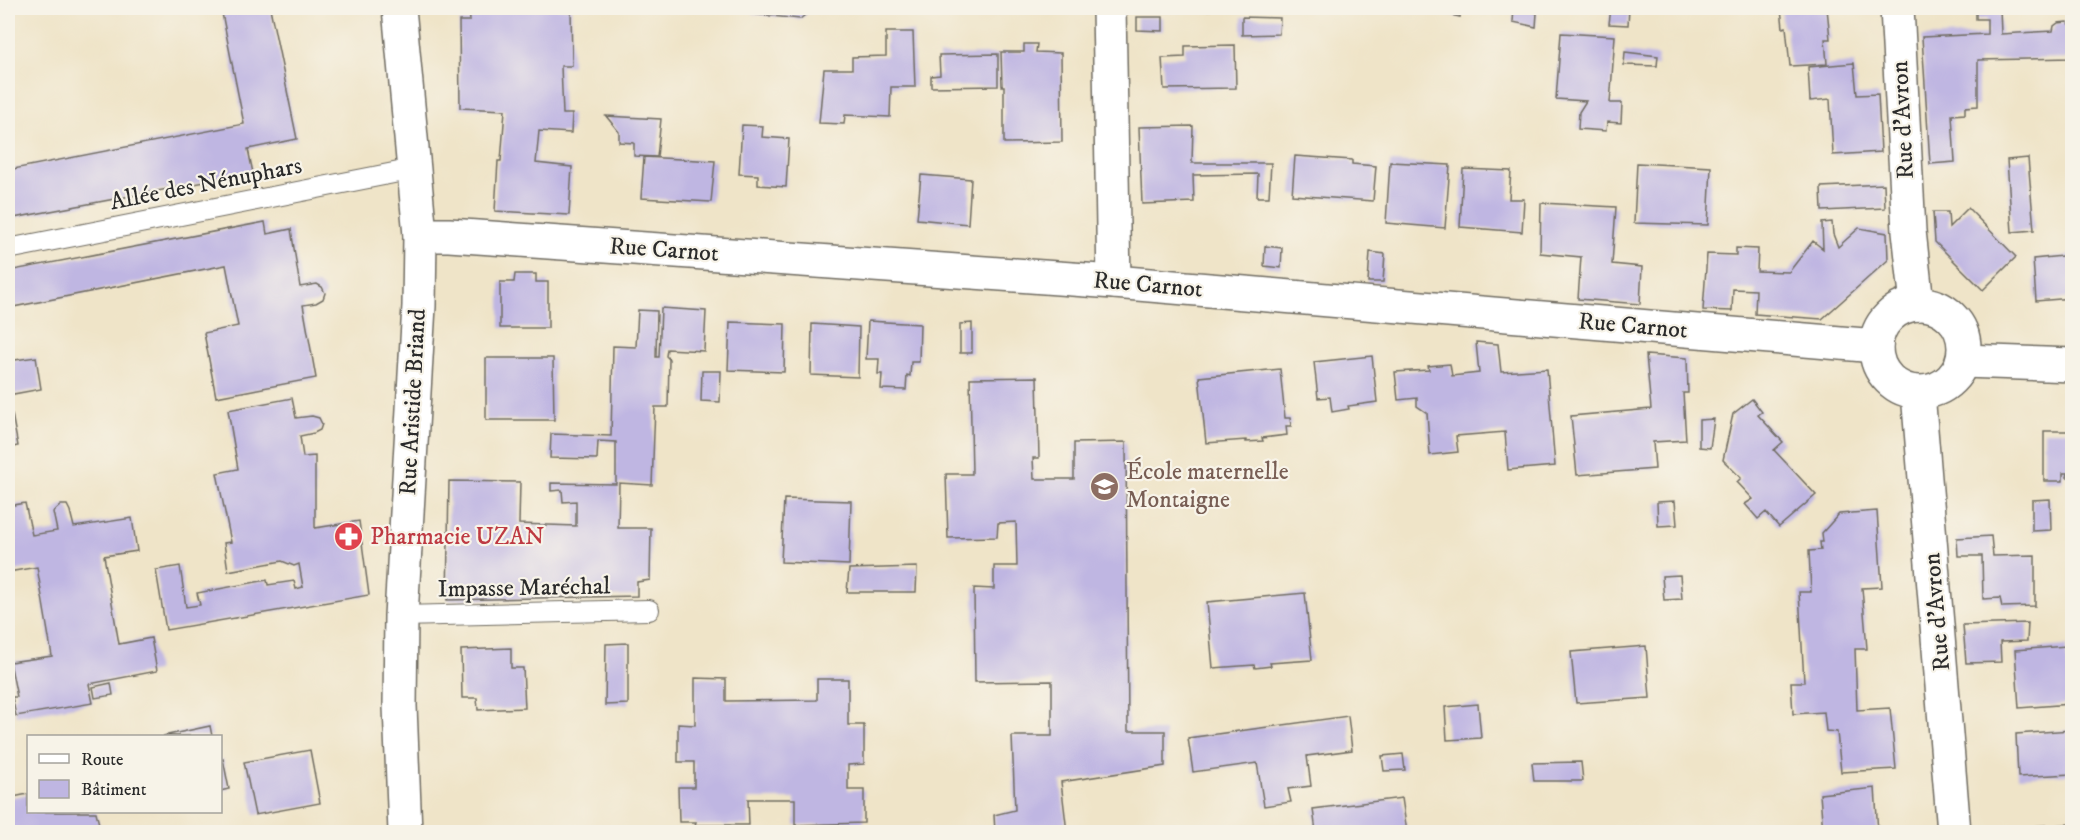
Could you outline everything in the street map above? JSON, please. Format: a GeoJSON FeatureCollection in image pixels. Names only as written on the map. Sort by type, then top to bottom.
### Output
{"type":"FeatureCollection","features":[{"type":"Feature","properties":{"kind":"street","name":"Rue Aristide Briand"},"geometry":{"type":"LineString","coordinates":[[399,8],[420,235],[419,306],[401,616],[400,706],[405,832]]}},
{"type":"Feature","properties":{"kind":"street"},"geometry":{"type":"LineString","coordinates":[[1109,8],[1114,282]]}},
{"type":"Feature","properties":{"kind":"street","name":"Rue d'Avron"},"geometry":{"type":"LineString","coordinates":[[1897,8],[1909,231],[1917,304]]}},
{"type":"Feature","properties":{"kind":"street","name":"Rue Carnot"},"geometry":{"type":"LineString","coordinates":[[420,235],[449,235],[1114,282],[1876,346]]}},
{"type":"Feature","properties":{"kind":"street"},"geometry":{"type":"LineString","coordinates":[[1917,304],[1944,311],[1954,320],[1962,333],[1964,346],[1963,361],[1956,374],[1946,384],[1933,391],[1918,393],[1905,390],[1892,383],[1883,373],[1876,346],[1878,334],[1893,313],[1917,304]]}},
{"type":"Feature","properties":{"kind":"street"},"geometry":{"type":"LineString","coordinates":[[1963,361],[2073,365]]}},
{"type":"Feature","properties":{"kind":"street","name":"Rue d'Avron"},"geometry":{"type":"LineString","coordinates":[[1918,393],[1954,832]]}},
{"type":"Feature","properties":{"kind":"lane","name":"Allée des Nénuphars"},"geometry":{"type":"LineString","coordinates":[[8,249],[414,169]]}},
{"type":"Feature","properties":{"kind":"lane","name":"Impasse Maréchal"},"geometry":{"type":"LineString","coordinates":[[401,616],[649,610]]}},
{"type":"Feature","properties":{"kind":"building"},"geometry":{"type":"Polygon","coordinates":[[[221,8],[270,8],[297,139],[248,149],[253,173],[8,219],[8,170],[244,124],[221,8]]]}},
{"type":"Feature","properties":{"kind":"building"},"geometry":{"type":"Polygon","coordinates":[[[469,8],[571,8],[572,66],[561,66],[563,114],[572,114],[571,133],[539,131],[536,163],[572,167],[569,215],[495,211],[498,161],[501,161],[505,110],[460,108],[459,21],[470,21],[469,8]]]}},
{"type":"Feature","properties":{"kind":"building"},"geometry":{"type":"Polygon","coordinates":[[[754,8],[809,8],[809,12],[800,19],[753,14],[754,8]]]}},
{"type":"Feature","properties":{"kind":"building"},"geometry":{"type":"Polygon","coordinates":[[[1157,8],[1218,8],[1219,10],[1157,12],[1157,8]]]}},
{"type":"Feature","properties":{"kind":"building"},"geometry":{"type":"Polygon","coordinates":[[[1434,8],[1461,8],[1460,17],[1433,11],[1434,8]]]}},
{"type":"Feature","properties":{"kind":"building"},"geometry":{"type":"Polygon","coordinates":[[[1514,8],[1537,13],[1536,27],[1513,22],[1514,8]]]}},
{"type":"Feature","properties":{"kind":"building"},"geometry":{"type":"Polygon","coordinates":[[[1611,8],[1629,8],[1628,25],[1609,24],[1611,8]]]}},
{"type":"Feature","properties":{"kind":"building"},"geometry":{"type":"Polygon","coordinates":[[[1781,8],[1827,8],[1830,39],[1825,39],[1827,64],[1790,66],[1786,27],[1783,28],[1781,8]]]}},
{"type":"Feature","properties":{"kind":"building"},"geometry":{"type":"Polygon","coordinates":[[[1976,8],[2000,8],[2001,34],[2053,31],[2054,26],[2058,23],[2067,22],[2072,26],[2072,58],[1978,60],[1978,106],[1965,107],[1965,114],[1952,115],[1955,162],[1930,164],[1922,37],[1987,34],[1987,19],[1976,19],[1976,8]]]}},
{"type":"Feature","properties":{"kind":"building"},"geometry":{"type":"Polygon","coordinates":[[[1137,17],[1163,17],[1163,31],[1137,30],[1137,17]]]}},
{"type":"Feature","properties":{"kind":"building"},"geometry":{"type":"Polygon","coordinates":[[[1242,17],[1280,18],[1279,34],[1242,35],[1242,17]]]}},
{"type":"Feature","properties":{"kind":"building"},"geometry":{"type":"Polygon","coordinates":[[[886,32],[913,32],[915,87],[891,87],[890,117],[845,115],[844,124],[819,123],[824,69],[852,69],[852,57],[886,56],[886,32]]]}},
{"type":"Feature","properties":{"kind":"building"},"geometry":{"type":"Polygon","coordinates":[[[1561,33],[1615,36],[1610,103],[1622,103],[1621,123],[1607,122],[1606,131],[1578,129],[1579,112],[1586,101],[1556,99],[1561,33]]]}},
{"type":"Feature","properties":{"kind":"building"},"geometry":{"type":"Polygon","coordinates":[[[1024,44],[1037,44],[1036,52],[1061,53],[1062,142],[1004,143],[1004,86],[1002,86],[1001,52],[1024,52],[1024,44]]]}},
{"type":"Feature","properties":{"kind":"building"},"geometry":{"type":"Polygon","coordinates":[[[1235,45],[1236,88],[1164,89],[1162,58],[1185,57],[1185,46],[1235,45]]]}},
{"type":"Feature","properties":{"kind":"building"},"geometry":{"type":"Polygon","coordinates":[[[1625,52],[1658,56],[1657,66],[1624,65],[1625,52]]]}},
{"type":"Feature","properties":{"kind":"building"},"geometry":{"type":"Polygon","coordinates":[[[998,54],[998,86],[931,87],[931,76],[940,75],[939,55],[998,54]]]}},
{"type":"Feature","properties":{"kind":"building"},"geometry":{"type":"Polygon","coordinates":[[[1854,63],[1857,95],[1878,94],[1881,152],[1833,155],[1830,99],[1810,101],[1808,67],[1854,63]]]}},
{"type":"Feature","properties":{"kind":"building"},"geometry":{"type":"Polygon","coordinates":[[[606,116],[661,119],[657,157],[634,156],[634,143],[619,142],[619,132],[606,116]]]}},
{"type":"Feature","properties":{"kind":"building"},"geometry":{"type":"Polygon","coordinates":[[[742,125],[763,126],[762,137],[789,139],[786,187],[758,185],[758,175],[739,174],[742,125]]]}},
{"type":"Feature","properties":{"kind":"building"},"geometry":{"type":"Polygon","coordinates":[[[1193,126],[1192,163],[1271,163],[1269,197],[1257,197],[1258,174],[1193,175],[1194,202],[1142,204],[1139,127],[1193,126]]]}},
{"type":"Feature","properties":{"kind":"building"},"geometry":{"type":"Polygon","coordinates":[[[1295,156],[1352,160],[1352,164],[1376,166],[1373,201],[1292,195],[1295,156]]]}},
{"type":"Feature","properties":{"kind":"building"},"geometry":{"type":"Polygon","coordinates":[[[644,157],[715,161],[711,202],[641,198],[644,157]]]}},
{"type":"Feature","properties":{"kind":"building"},"geometry":{"type":"Polygon","coordinates":[[[2028,158],[2034,230],[2012,232],[2007,160],[2028,158]]]}},
{"type":"Feature","properties":{"kind":"building"},"geometry":{"type":"Polygon","coordinates":[[[1390,162],[1450,165],[1445,228],[1386,223],[1390,162]]]}},
{"type":"Feature","properties":{"kind":"building"},"geometry":{"type":"Polygon","coordinates":[[[1637,163],[1711,167],[1708,225],[1634,223],[1637,163]]]}},
{"type":"Feature","properties":{"kind":"building"},"geometry":{"type":"Polygon","coordinates":[[[1463,169],[1511,171],[1509,199],[1524,199],[1522,232],[1460,227],[1463,169]]]}},
{"type":"Feature","properties":{"kind":"building"},"geometry":{"type":"Polygon","coordinates":[[[921,175],[971,179],[968,224],[917,219],[921,175]]]}},
{"type":"Feature","properties":{"kind":"building"},"geometry":{"type":"Polygon","coordinates":[[[1884,184],[1885,208],[1822,211],[1821,187],[1884,184]]]}},
{"type":"Feature","properties":{"kind":"building"},"geometry":{"type":"Polygon","coordinates":[[[1541,203],[1616,207],[1612,264],[1642,267],[1640,304],[1578,299],[1581,257],[1540,253],[1541,203]]]}},
{"type":"Feature","properties":{"kind":"building"},"geometry":{"type":"Polygon","coordinates":[[[1968,208],[2016,257],[1983,290],[1935,242],[1933,212],[1948,212],[1949,227],[1968,208]]]}},
{"type":"Feature","properties":{"kind":"building"},"geometry":{"type":"Polygon","coordinates":[[[265,222],[267,234],[291,229],[300,287],[317,284],[325,293],[323,299],[316,303],[303,305],[316,378],[216,397],[204,333],[238,326],[226,265],[8,308],[8,271],[265,222]]]}},
{"type":"Feature","properties":{"kind":"building"},"geometry":{"type":"Polygon","coordinates":[[[1832,222],[1833,234],[1838,247],[1859,228],[1887,233],[1888,260],[1822,319],[1755,314],[1756,290],[1733,289],[1732,311],[1703,310],[1707,254],[1736,255],[1736,248],[1758,249],[1757,271],[1789,272],[1813,241],[1823,249],[1822,223],[1832,222]]]}},
{"type":"Feature","properties":{"kind":"building"},"geometry":{"type":"Polygon","coordinates":[[[1265,246],[1282,248],[1281,268],[1264,266],[1265,246]]]}},
{"type":"Feature","properties":{"kind":"building"},"geometry":{"type":"Polygon","coordinates":[[[1370,252],[1385,254],[1383,282],[1368,282],[1370,252]]]}},
{"type":"Feature","properties":{"kind":"building"},"geometry":{"type":"Polygon","coordinates":[[[2072,255],[2072,298],[2036,301],[2033,259],[2072,255]]]}},
{"type":"Feature","properties":{"kind":"building"},"geometry":{"type":"Polygon","coordinates":[[[515,274],[536,274],[536,282],[548,282],[548,328],[500,328],[500,282],[514,282],[515,274]]]}},
{"type":"Feature","properties":{"kind":"building"},"geometry":{"type":"Polygon","coordinates":[[[661,308],[706,311],[704,351],[667,349],[666,356],[669,359],[668,407],[655,407],[652,485],[619,483],[618,528],[651,528],[650,580],[637,582],[637,596],[447,600],[449,481],[520,482],[519,524],[576,526],[576,501],[563,502],[562,490],[551,491],[551,483],[616,484],[616,442],[598,441],[597,459],[550,458],[551,434],[611,436],[613,346],[636,347],[638,310],[657,311],[656,357],[659,357],[661,308]]]}},
{"type":"Feature","properties":{"kind":"building"},"geometry":{"type":"Polygon","coordinates":[[[868,321],[920,324],[919,362],[911,362],[906,390],[881,389],[882,374],[878,374],[879,359],[866,359],[868,321]]]}},
{"type":"Feature","properties":{"kind":"building"},"geometry":{"type":"Polygon","coordinates":[[[730,322],[785,324],[784,372],[728,370],[730,322]]]}},
{"type":"Feature","properties":{"kind":"building"},"geometry":{"type":"Polygon","coordinates":[[[972,323],[972,353],[960,353],[960,324],[972,323]]]}},
{"type":"Feature","properties":{"kind":"building"},"geometry":{"type":"Polygon","coordinates":[[[812,324],[859,327],[858,377],[811,375],[812,324]]]}},
{"type":"Feature","properties":{"kind":"building"},"geometry":{"type":"Polygon","coordinates":[[[1476,342],[1498,344],[1501,372],[1547,369],[1555,466],[1508,470],[1505,432],[1456,436],[1458,452],[1430,455],[1427,413],[1417,406],[1417,398],[1398,400],[1395,372],[1429,370],[1428,366],[1450,364],[1452,376],[1479,373],[1476,342]]]}},
{"type":"Feature","properties":{"kind":"building"},"geometry":{"type":"Polygon","coordinates":[[[1646,355],[1687,358],[1688,393],[1683,393],[1686,440],[1653,442],[1655,469],[1577,475],[1571,416],[1651,409],[1646,355]]]}},
{"type":"Feature","properties":{"kind":"building"},"geometry":{"type":"Polygon","coordinates":[[[1372,356],[1377,402],[1348,406],[1349,409],[1332,412],[1330,397],[1318,398],[1314,362],[1372,356]]]}},
{"type":"Feature","properties":{"kind":"building"},"geometry":{"type":"Polygon","coordinates":[[[36,357],[41,389],[8,395],[8,361],[36,357]]]}},
{"type":"Feature","properties":{"kind":"building"},"geometry":{"type":"Polygon","coordinates":[[[486,358],[553,358],[554,420],[486,420],[486,358]]]}},
{"type":"Feature","properties":{"kind":"building"},"geometry":{"type":"Polygon","coordinates":[[[1280,369],[1285,418],[1290,418],[1291,426],[1286,426],[1287,435],[1262,438],[1263,441],[1206,443],[1199,377],[1280,369]]]}},
{"type":"Feature","properties":{"kind":"building"},"geometry":{"type":"Polygon","coordinates":[[[702,371],[721,371],[720,402],[701,401],[702,371]]]}},
{"type":"Feature","properties":{"kind":"building"},"geometry":{"type":"Polygon","coordinates":[[[1037,377],[1039,458],[1033,458],[1034,479],[1074,479],[1074,443],[1126,442],[1128,731],[1165,731],[1165,766],[1061,782],[1067,832],[995,832],[994,815],[1015,810],[1012,736],[1052,736],[1052,681],[975,682],[974,588],[994,589],[994,566],[1017,566],[1016,522],[998,523],[997,537],[948,538],[946,474],[972,474],[970,378],[1037,377]]]}},
{"type":"Feature","properties":{"kind":"building"},"geometry":{"type":"Polygon","coordinates":[[[292,398],[296,418],[312,416],[319,418],[322,424],[320,430],[300,436],[303,457],[315,456],[315,528],[359,521],[369,595],[166,630],[156,570],[180,566],[186,607],[200,605],[197,593],[267,580],[268,585],[294,581],[296,589],[303,587],[299,564],[294,566],[282,561],[228,571],[224,543],[231,542],[217,473],[238,469],[228,410],[292,398]]]}},
{"type":"Feature","properties":{"kind":"building"},"geometry":{"type":"Polygon","coordinates":[[[1752,399],[1762,412],[1758,415],[1783,442],[1774,450],[1816,495],[1779,527],[1766,512],[1758,519],[1745,504],[1753,499],[1737,482],[1741,478],[1723,460],[1733,414],[1752,399]]]}},
{"type":"Feature","properties":{"kind":"building"},"geometry":{"type":"Polygon","coordinates":[[[12,414],[18,446],[8,448],[8,415],[12,414]]]}},
{"type":"Feature","properties":{"kind":"building"},"geometry":{"type":"Polygon","coordinates":[[[1714,419],[1710,448],[1699,447],[1699,420],[1714,419]]]}},
{"type":"Feature","properties":{"kind":"building"},"geometry":{"type":"Polygon","coordinates":[[[2044,431],[2072,431],[2072,477],[2067,477],[2068,473],[2063,473],[2063,481],[2044,481],[2044,431]]]}},
{"type":"Feature","properties":{"kind":"building"},"geometry":{"type":"Polygon","coordinates":[[[784,499],[851,501],[849,565],[781,562],[784,499]]]}},
{"type":"Feature","properties":{"kind":"building"},"geometry":{"type":"Polygon","coordinates":[[[2050,499],[2051,530],[2032,531],[2032,500],[2050,499]]]}},
{"type":"Feature","properties":{"kind":"building"},"geometry":{"type":"Polygon","coordinates":[[[1675,501],[1677,525],[1658,526],[1657,502],[1675,501]]]}},
{"type":"Feature","properties":{"kind":"building"},"geometry":{"type":"Polygon","coordinates":[[[25,503],[32,535],[57,531],[53,512],[61,505],[67,505],[74,527],[132,518],[137,551],[104,556],[119,644],[151,638],[157,671],[89,684],[93,703],[16,716],[12,697],[17,697],[10,662],[52,656],[37,567],[8,572],[8,506],[25,503]]]}},
{"type":"Feature","properties":{"kind":"building"},"geometry":{"type":"Polygon","coordinates":[[[1877,511],[1882,587],[1862,588],[1867,649],[1855,649],[1857,710],[1890,708],[1896,769],[1841,772],[1837,732],[1826,731],[1824,712],[1793,714],[1791,682],[1804,682],[1799,592],[1811,592],[1809,551],[1821,550],[1822,533],[1839,514],[1877,511]]]}},
{"type":"Feature","properties":{"kind":"building"},"geometry":{"type":"Polygon","coordinates":[[[1991,536],[1993,556],[2035,555],[2035,606],[2002,607],[2000,598],[1983,599],[1982,556],[1958,556],[1957,538],[1991,536]]]}},
{"type":"Feature","properties":{"kind":"building"},"geometry":{"type":"Polygon","coordinates":[[[917,567],[916,592],[847,592],[849,569],[917,567]]]}},
{"type":"Feature","properties":{"kind":"building"},"geometry":{"type":"Polygon","coordinates":[[[1680,575],[1682,599],[1664,600],[1662,576],[1680,575]]]}},
{"type":"Feature","properties":{"kind":"building"},"geometry":{"type":"Polygon","coordinates":[[[1305,593],[1312,660],[1270,663],[1271,666],[1255,668],[1254,665],[1213,668],[1207,602],[1305,593]]]}},
{"type":"Feature","properties":{"kind":"building"},"geometry":{"type":"Polygon","coordinates":[[[2028,623],[2027,641],[2000,642],[2001,662],[1966,663],[1963,625],[2028,623]]]}},
{"type":"Feature","properties":{"kind":"building"},"geometry":{"type":"Polygon","coordinates":[[[628,643],[628,704],[605,705],[606,644],[628,643]]]}},
{"type":"Feature","properties":{"kind":"building"},"geometry":{"type":"Polygon","coordinates":[[[1646,646],[1650,698],[1576,703],[1571,652],[1646,646]]]}},
{"type":"Feature","properties":{"kind":"building"},"geometry":{"type":"Polygon","coordinates":[[[2066,646],[2070,704],[2019,708],[2015,650],[2066,646]]]}},
{"type":"Feature","properties":{"kind":"building"},"geometry":{"type":"Polygon","coordinates":[[[511,648],[511,668],[523,668],[525,708],[478,710],[477,698],[462,698],[461,650],[511,648]]]}},
{"type":"Feature","properties":{"kind":"building"},"geometry":{"type":"Polygon","coordinates":[[[695,678],[726,679],[726,701],[817,700],[817,679],[848,679],[848,725],[864,725],[864,764],[848,765],[848,790],[864,790],[864,823],[795,825],[795,799],[748,799],[749,825],[695,825],[696,822],[679,822],[678,787],[694,787],[694,762],[678,762],[678,724],[695,725],[695,678]]]}},
{"type":"Feature","properties":{"kind":"building"},"geometry":{"type":"Polygon","coordinates":[[[111,683],[113,695],[95,698],[93,687],[111,683]]]}},
{"type":"Feature","properties":{"kind":"building"},"geometry":{"type":"Polygon","coordinates":[[[1478,704],[1481,738],[1447,740],[1445,707],[1478,704]]]}},
{"type":"Feature","properties":{"kind":"building"},"geometry":{"type":"Polygon","coordinates":[[[1348,716],[1352,750],[1307,756],[1311,786],[1288,789],[1291,802],[1264,806],[1257,763],[1193,772],[1188,738],[1348,716]]]}},
{"type":"Feature","properties":{"kind":"building"},"geometry":{"type":"Polygon","coordinates":[[[210,726],[212,735],[168,735],[210,726]]]}},
{"type":"Feature","properties":{"kind":"building"},"geometry":{"type":"Polygon","coordinates":[[[2071,730],[2072,774],[2018,777],[2016,734],[2071,730]]]}},
{"type":"Feature","properties":{"kind":"building"},"geometry":{"type":"Polygon","coordinates":[[[310,750],[320,803],[255,815],[244,762],[310,750]]]}},
{"type":"Feature","properties":{"kind":"building"},"geometry":{"type":"Polygon","coordinates":[[[1403,754],[1405,770],[1384,771],[1382,756],[1403,754]]]}},
{"type":"Feature","properties":{"kind":"building"},"geometry":{"type":"Polygon","coordinates":[[[222,759],[229,789],[222,791],[222,759]]]}},
{"type":"Feature","properties":{"kind":"building"},"geometry":{"type":"Polygon","coordinates":[[[1581,762],[1583,781],[1534,781],[1532,763],[1581,762]]]}},
{"type":"Feature","properties":{"kind":"building"},"geometry":{"type":"Polygon","coordinates":[[[1875,788],[1878,832],[1823,832],[1820,794],[1875,788]]]}},
{"type":"Feature","properties":{"kind":"building"},"geometry":{"type":"Polygon","coordinates":[[[27,794],[27,813],[96,813],[101,832],[8,832],[8,798],[27,794]]]}},
{"type":"Feature","properties":{"kind":"building"},"geometry":{"type":"Polygon","coordinates":[[[1402,798],[1407,832],[1316,832],[1313,809],[1402,798]]]}},
{"type":"Feature","properties":{"kind":"building"},"geometry":{"type":"Polygon","coordinates":[[[2072,824],[2072,832],[2030,832],[2030,826],[2072,824]]]}},
{"type":"Feature","properties":{"kind":"place","name":"École maternelle Montaigne"},"geometry":{"type":"Point","coordinates":[1105,486]}},
{"type":"Feature","properties":{"kind":"place","name":"Pharmacie UZAN"},"geometry":{"type":"Point","coordinates":[349,537]}}]}
